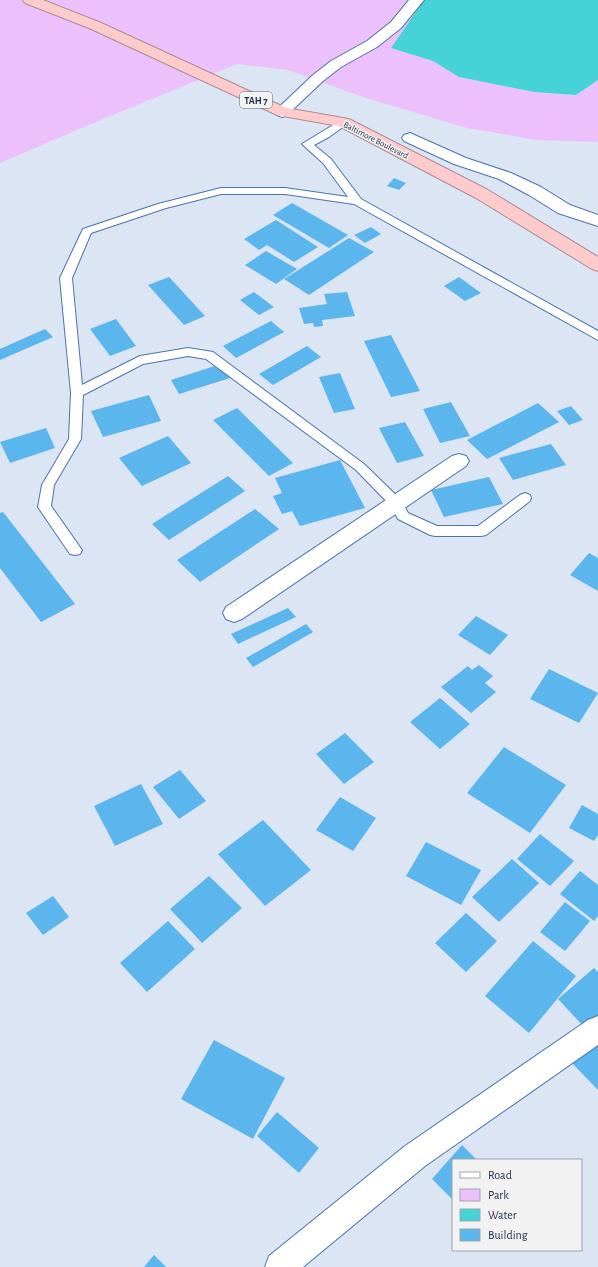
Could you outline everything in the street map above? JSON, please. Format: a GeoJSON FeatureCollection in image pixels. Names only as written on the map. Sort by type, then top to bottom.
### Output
{"type":"FeatureCollection","features":[{"type":"Feature","properties":{"kind":"highway","name":"Baltimore Boulevard"},"geometry":{"type":"LineString","coordinates":[[30,0],[94,25],[282,112],[343,122],[482,194],[598,265]]}},
{"type":"Feature","properties":{"kind":"street"},"geometry":{"type":"LineString","coordinates":[[282,112],[318,78],[336,64],[372,44],[396,25],[416,0]]}},
{"type":"Feature","properties":{"kind":"street"},"geometry":{"type":"LineString","coordinates":[[410,138],[460,161],[505,176],[535,191],[564,209],[598,221]]}},
{"type":"Feature","properties":{"kind":"street"},"geometry":{"type":"LineString","coordinates":[[234,613],[459,461]]}},
{"type":"Feature","properties":{"kind":"street"},"geometry":{"type":"LineString","coordinates":[[280,1267],[414,1156],[598,1030]]}},
{"type":"Feature","properties":{"kind":"lane"},"geometry":{"type":"LineString","coordinates":[[343,122],[335,130],[307,144],[327,161],[357,201]]}},
{"type":"Feature","properties":{"kind":"lane"},"geometry":{"type":"LineString","coordinates":[[75,550],[44,507],[48,485],[75,439],[77,393],[66,278],[87,231],[162,206],[221,191],[285,191],[357,201],[598,336]]}},
{"type":"Feature","properties":{"kind":"lane"},"geometry":{"type":"LineString","coordinates":[[77,393],[140,360],[188,352],[209,355],[360,467],[396,504],[403,516],[435,531],[481,531],[525,498]]}},
{"type":"Feature","properties":{"kind":"green space"},"geometry":{"type":"Polygon","coordinates":[[[0,0],[424,0],[391,48],[433,61],[459,77],[534,92],[576,95],[598,80],[598,142],[537,140],[467,128],[366,98],[288,70],[237,64],[0,163],[0,0]]]}},
{"type":"Feature","properties":{"kind":"water"},"geometry":{"type":"Polygon","coordinates":[[[424,0],[598,0],[598,80],[576,95],[534,92],[459,77],[433,61],[391,48],[424,0]]]}},
{"type":"Feature","properties":{"kind":"building"},"geometry":{"type":"Polygon","coordinates":[[[394,178],[406,183],[399,190],[387,186],[394,178]]]}},
{"type":"Feature","properties":{"kind":"building"},"geometry":{"type":"Polygon","coordinates":[[[292,203],[348,235],[329,248],[273,215],[292,203]]]}},
{"type":"Feature","properties":{"kind":"building"},"geometry":{"type":"Polygon","coordinates":[[[276,220],[318,247],[294,262],[267,245],[259,250],[244,239],[276,220]]]}},
{"type":"Feature","properties":{"kind":"building"},"geometry":{"type":"Polygon","coordinates":[[[371,227],[381,234],[365,243],[354,235],[371,227]]]}},
{"type":"Feature","properties":{"kind":"building"},"geometry":{"type":"Polygon","coordinates":[[[349,238],[374,252],[309,295],[284,279],[349,238]]]}},
{"type":"Feature","properties":{"kind":"building"},"geometry":{"type":"Polygon","coordinates":[[[266,251],[297,269],[276,284],[245,265],[266,251]]]}},
{"type":"Feature","properties":{"kind":"building"},"geometry":{"type":"Polygon","coordinates":[[[169,277],[205,316],[184,325],[148,285],[169,277]]]}},
{"type":"Feature","properties":{"kind":"building"},"geometry":{"type":"Polygon","coordinates":[[[459,277],[481,293],[465,301],[444,286],[459,277]]]}},
{"type":"Feature","properties":{"kind":"building"},"geometry":{"type":"Polygon","coordinates":[[[254,292],[274,307],[259,315],[240,300],[254,292]]]}},
{"type":"Feature","properties":{"kind":"building"},"geometry":{"type":"Polygon","coordinates":[[[347,292],[355,316],[322,320],[323,326],[314,327],[313,323],[304,324],[299,308],[327,304],[324,294],[347,292]]]}},
{"type":"Feature","properties":{"kind":"building"},"geometry":{"type":"Polygon","coordinates":[[[116,319],[136,346],[110,356],[90,329],[116,319]]]}},
{"type":"Feature","properties":{"kind":"building"},"geometry":{"type":"Polygon","coordinates":[[[271,321],[284,332],[236,358],[223,346],[271,321]]]}},
{"type":"Feature","properties":{"kind":"building"},"geometry":{"type":"Polygon","coordinates":[[[45,329],[53,337],[0,360],[0,349],[45,329]]]}},
{"type":"Feature","properties":{"kind":"building"},"geometry":{"type":"Polygon","coordinates":[[[391,335],[420,391],[391,397],[364,341],[391,335]]]}},
{"type":"Feature","properties":{"kind":"building"},"geometry":{"type":"Polygon","coordinates":[[[307,346],[321,357],[273,385],[259,374],[307,346]]]}},
{"type":"Feature","properties":{"kind":"building"},"geometry":{"type":"Polygon","coordinates":[[[221,364],[230,378],[179,394],[171,380],[221,364]]]}},
{"type":"Feature","properties":{"kind":"building"},"geometry":{"type":"Polygon","coordinates":[[[340,373],[355,409],[334,413],[319,377],[340,373]]]}},
{"type":"Feature","properties":{"kind":"building"},"geometry":{"type":"Polygon","coordinates":[[[149,395],[161,421],[103,437],[91,411],[149,395]]]}},
{"type":"Feature","properties":{"kind":"building"},"geometry":{"type":"Polygon","coordinates":[[[451,402],[470,436],[440,443],[423,409],[451,402]]]}},
{"type":"Feature","properties":{"kind":"building"},"geometry":{"type":"Polygon","coordinates":[[[538,403],[559,422],[487,459],[467,440],[538,403]]]}},
{"type":"Feature","properties":{"kind":"building"},"geometry":{"type":"Polygon","coordinates":[[[571,406],[583,420],[569,425],[557,411],[571,406]]]}},
{"type":"Feature","properties":{"kind":"building"},"geometry":{"type":"Polygon","coordinates":[[[237,408],[293,463],[269,476],[213,420],[237,408]]]}},
{"type":"Feature","properties":{"kind":"building"},"geometry":{"type":"Polygon","coordinates":[[[405,422],[424,456],[397,463],[379,428],[405,422]]]}},
{"type":"Feature","properties":{"kind":"building"},"geometry":{"type":"Polygon","coordinates":[[[46,428],[55,448],[10,463],[0,442],[46,428]]]}},
{"type":"Feature","properties":{"kind":"building"},"geometry":{"type":"Polygon","coordinates":[[[168,436],[191,463],[142,486],[119,458],[168,436]]]}},
{"type":"Feature","properties":{"kind":"building"},"geometry":{"type":"Polygon","coordinates":[[[551,444],[566,465],[513,480],[499,458],[551,444]]]}},
{"type":"Feature","properties":{"kind":"building"},"geometry":{"type":"Polygon","coordinates":[[[340,460],[365,508],[300,526],[292,511],[282,514],[273,496],[282,493],[275,478],[340,460]]]}},
{"type":"Feature","properties":{"kind":"building"},"geometry":{"type":"Polygon","coordinates":[[[228,476],[245,491],[169,540],[152,524],[228,476]]]}},
{"type":"Feature","properties":{"kind":"building"},"geometry":{"type":"Polygon","coordinates":[[[489,477],[503,504],[444,517],[431,490],[489,477]]]}},
{"type":"Feature","properties":{"kind":"building"},"geometry":{"type":"Polygon","coordinates":[[[255,509],[279,529],[200,582],[177,560],[255,509]]]}},
{"type":"Feature","properties":{"kind":"building"},"geometry":{"type":"Polygon","coordinates":[[[3,512],[75,604],[41,622],[0,568],[0,513],[3,512]]]}},
{"type":"Feature","properties":{"kind":"building"},"geometry":{"type":"Polygon","coordinates":[[[589,553],[598,558],[598,591],[570,575],[589,553]]]}},
{"type":"Feature","properties":{"kind":"building"},"geometry":{"type":"Polygon","coordinates":[[[288,608],[296,617],[238,644],[231,634],[288,608]]]}},
{"type":"Feature","properties":{"kind":"building"},"geometry":{"type":"Polygon","coordinates":[[[476,616],[508,635],[490,655],[458,635],[476,616]]]}},
{"type":"Feature","properties":{"kind":"building"},"geometry":{"type":"Polygon","coordinates":[[[306,624],[313,632],[253,667],[246,658],[306,624]]]}},
{"type":"Feature","properties":{"kind":"building"},"geometry":{"type":"Polygon","coordinates":[[[479,665],[493,676],[485,683],[496,692],[471,713],[441,687],[468,666],[472,670],[479,665]]]}},
{"type":"Feature","properties":{"kind":"building"},"geometry":{"type":"Polygon","coordinates":[[[549,669],[598,693],[579,723],[530,699],[549,669]]]}},
{"type":"Feature","properties":{"kind":"building"},"geometry":{"type":"Polygon","coordinates":[[[440,698],[470,724],[440,749],[410,722],[440,698]]]}},
{"type":"Feature","properties":{"kind":"building"},"geometry":{"type":"Polygon","coordinates":[[[345,733],[374,762],[344,784],[316,754],[345,733]]]}},
{"type":"Feature","properties":{"kind":"building"},"geometry":{"type":"Polygon","coordinates":[[[504,747],[566,785],[530,833],[467,793],[504,747]]]}},
{"type":"Feature","properties":{"kind":"building"},"geometry":{"type":"Polygon","coordinates":[[[180,770],[206,801],[179,819],[153,787],[180,770]]]}},
{"type":"Feature","properties":{"kind":"building"},"geometry":{"type":"Polygon","coordinates":[[[141,784],[163,824],[115,846],[94,806],[141,784]]]}},
{"type":"Feature","properties":{"kind":"building"},"geometry":{"type":"Polygon","coordinates":[[[340,797],[376,818],[353,851],[316,830],[340,797]]]}},
{"type":"Feature","properties":{"kind":"building"},"geometry":{"type":"Polygon","coordinates":[[[582,805],[598,814],[598,835],[594,841],[569,828],[582,805]]]}},
{"type":"Feature","properties":{"kind":"building"},"geometry":{"type":"Polygon","coordinates":[[[263,820],[311,870],[265,906],[218,854],[263,820]]]}},
{"type":"Feature","properties":{"kind":"building"},"geometry":{"type":"Polygon","coordinates":[[[540,834],[574,861],[550,886],[517,859],[540,834]]]}},
{"type":"Feature","properties":{"kind":"building"},"geometry":{"type":"Polygon","coordinates":[[[426,842],[481,870],[461,905],[406,876],[426,842]]]}},
{"type":"Feature","properties":{"kind":"building"},"geometry":{"type":"Polygon","coordinates":[[[512,859],[539,883],[499,922],[472,897],[512,859]]]}},
{"type":"Feature","properties":{"kind":"building"},"geometry":{"type":"Polygon","coordinates":[[[580,871],[598,885],[598,916],[594,921],[560,894],[580,871]]]}},
{"type":"Feature","properties":{"kind":"building"},"geometry":{"type":"Polygon","coordinates":[[[209,876],[242,908],[202,943],[170,909],[209,876]]]}},
{"type":"Feature","properties":{"kind":"building"},"geometry":{"type":"Polygon","coordinates":[[[53,896],[69,917],[43,935],[26,913],[53,896]]]}},
{"type":"Feature","properties":{"kind":"building"},"geometry":{"type":"Polygon","coordinates":[[[565,902],[590,921],[565,951],[540,932],[565,902]]]}},
{"type":"Feature","properties":{"kind":"building"},"geometry":{"type":"Polygon","coordinates":[[[466,913],[497,941],[466,972],[435,943],[466,913]]]}},
{"type":"Feature","properties":{"kind":"building"},"geometry":{"type":"Polygon","coordinates":[[[168,921],[195,949],[147,992],[120,963],[168,921]]]}},
{"type":"Feature","properties":{"kind":"building"},"geometry":{"type":"Polygon","coordinates":[[[533,941],[576,976],[529,1033],[485,996],[533,941]]]}},
{"type":"Feature","properties":{"kind":"building"},"geometry":{"type":"Polygon","coordinates":[[[594,968],[598,972],[598,1018],[586,1029],[558,999],[594,968]]]}},
{"type":"Feature","properties":{"kind":"building"},"geometry":{"type":"Polygon","coordinates":[[[214,1040],[285,1078],[253,1139],[181,1099],[214,1040]]]}},
{"type":"Feature","properties":{"kind":"building"},"geometry":{"type":"Polygon","coordinates":[[[598,1040],[598,1090],[572,1063],[598,1040]]]}},
{"type":"Feature","properties":{"kind":"building"},"geometry":{"type":"Polygon","coordinates":[[[277,1112],[319,1148],[299,1173],[257,1136],[277,1112]]]}},
{"type":"Feature","properties":{"kind":"building"},"geometry":{"type":"Polygon","coordinates":[[[462,1145],[476,1159],[452,1159],[452,1199],[432,1179],[462,1145]]]}},
{"type":"Feature","properties":{"kind":"building"},"geometry":{"type":"Polygon","coordinates":[[[154,1255],[166,1267],[144,1267],[154,1255]]]}}]}
